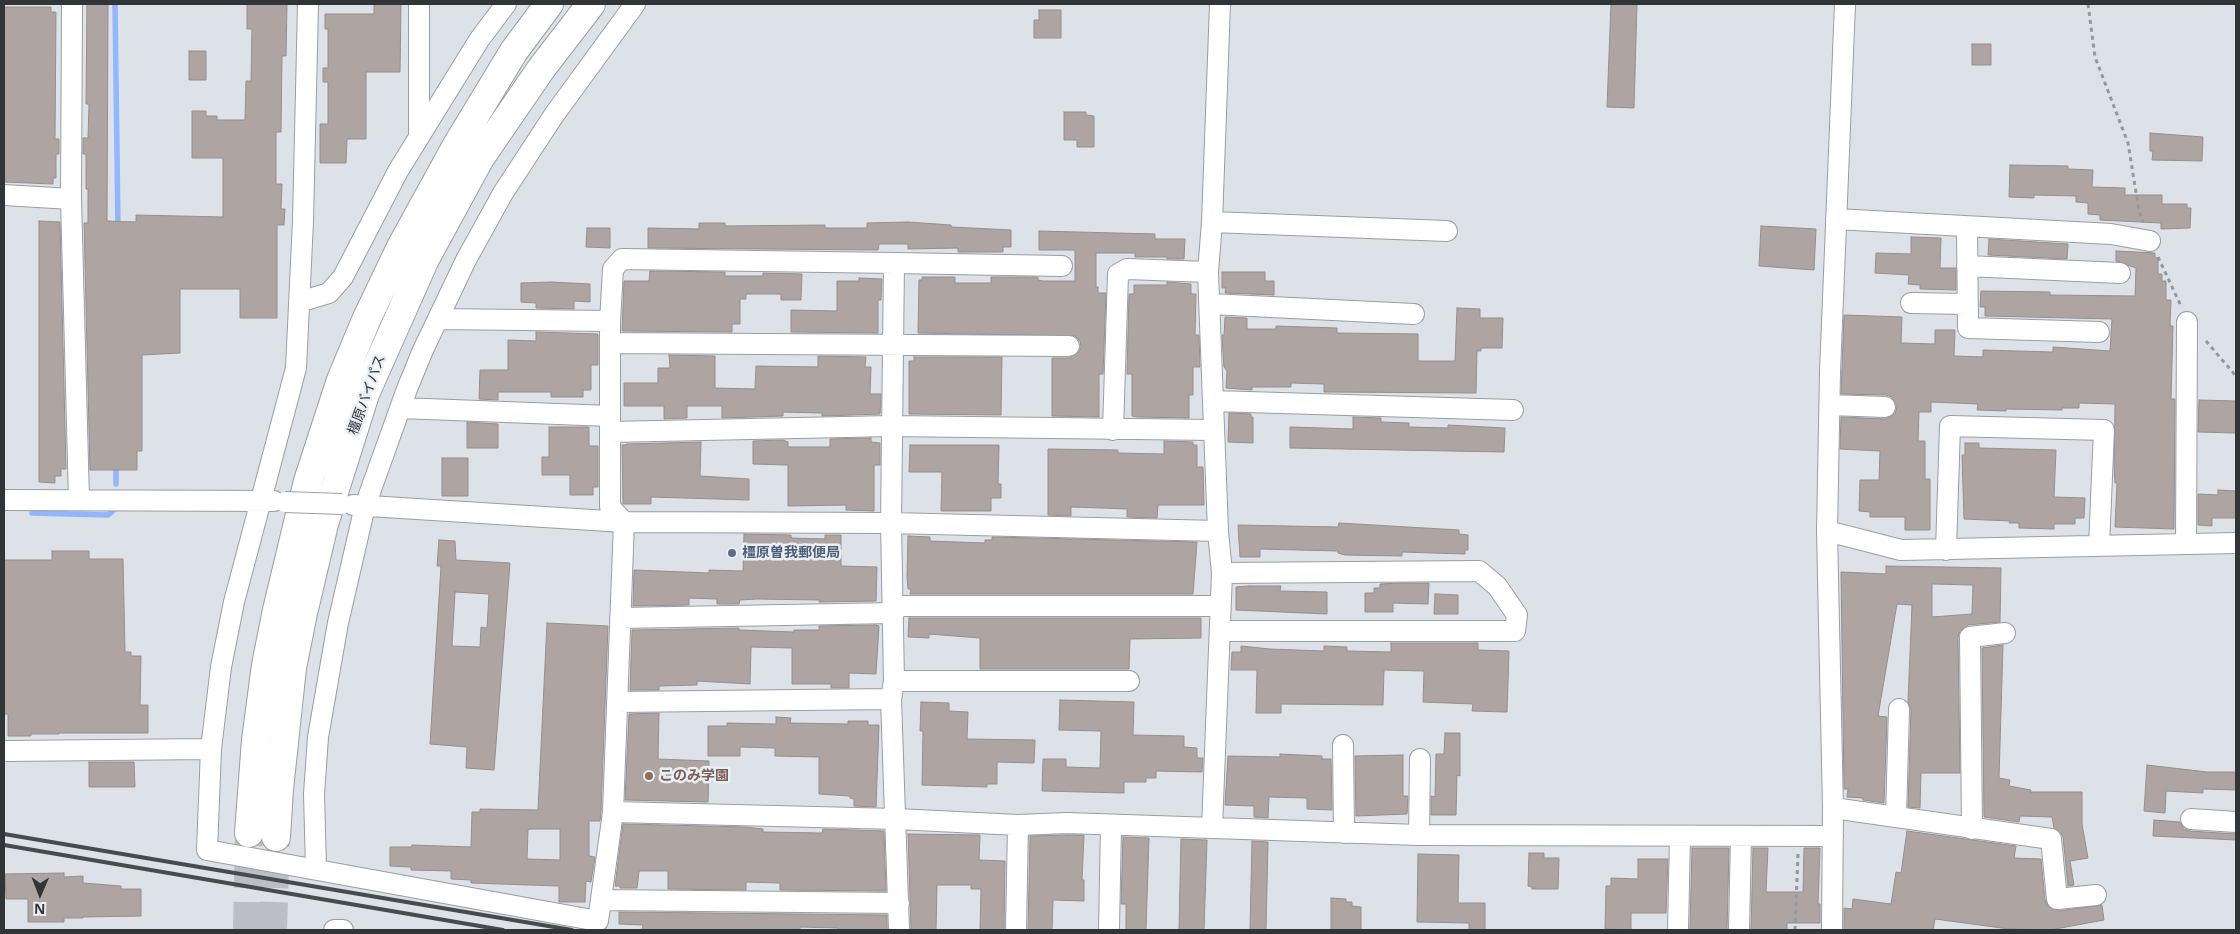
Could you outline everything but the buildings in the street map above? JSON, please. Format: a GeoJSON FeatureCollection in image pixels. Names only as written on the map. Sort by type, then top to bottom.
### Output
{"type":"FeatureCollection","features":[{"type":"Feature","properties":{"kind":"highway","name":"橿原バイパス"},"geometry":{"type":"LineString","coordinates":[[249,833],[256,740],[266,665],[277,610],[308,480],[341,380],[367,318],[401,247],[447,162],[514,51],[549,4]]}},
{"type":"Feature","properties":{"kind":"highway","name":"橿原バイパス"},"geometry":{"type":"LineString","coordinates":[[276,837],[279,789],[292,668],[303,613],[324,524],[365,394],[425,259],[480,158],[541,69],[591,4]]}},
{"type":"Feature","properties":{"kind":"street"},"geometry":{"type":"LineString","coordinates":[[72,4],[71,199],[79,500]]}},
{"type":"Feature","properties":{"kind":"street"},"geometry":{"type":"LineString","coordinates":[[308,4],[303,221],[296,368],[234,602],[211,749],[207,850],[598,921],[613,812],[624,522],[610,507],[610,321],[612,269],[622,259],[1062,266]]}},
{"type":"Feature","properties":{"kind":"street"},"geometry":{"type":"LineString","coordinates":[[419,135],[420,4]]}},
{"type":"Feature","properties":{"kind":"street"},"geometry":{"type":"LineString","coordinates":[[298,302],[329,292],[343,277],[367,227],[419,135],[479,40],[506,4]]}},
{"type":"Feature","properties":{"kind":"street"},"geometry":{"type":"LineString","coordinates":[[316,869],[314,794],[318,737],[338,623],[365,506],[400,408],[423,350],[466,260],[504,193],[554,115],[635,4]]}},
{"type":"Feature","properties":{"kind":"street"},"geometry":{"type":"LineString","coordinates":[[1212,828],[1222,573],[1218,531],[1208,272],[1212,222],[1220,4]]}},
{"type":"Feature","properties":{"kind":"street"},"geometry":{"type":"LineString","coordinates":[[1832,930],[1833,808],[1827,531],[1836,219],[1842,130],[1846,4]]}},
{"type":"Feature","properties":{"kind":"street"},"geometry":{"type":"LineString","coordinates":[[4,195],[71,199]]}},
{"type":"Feature","properties":{"kind":"street"},"geometry":{"type":"LineString","coordinates":[[1836,219],[2111,234],[2150,241]]}},
{"type":"Feature","properties":{"kind":"street"},"geometry":{"type":"LineString","coordinates":[[1212,222],[1446,232]]}},
{"type":"Feature","properties":{"kind":"street"},"geometry":{"type":"LineString","coordinates":[[1967,227],[1968,328],[2099,332]]}},
{"type":"Feature","properties":{"kind":"street"},"geometry":{"type":"LineString","coordinates":[[894,264],[891,523],[893,690],[900,930]]}},
{"type":"Feature","properties":{"kind":"street"},"geometry":{"type":"LineString","coordinates":[[1967,266],[2120,273]]}},
{"type":"Feature","properties":{"kind":"street"},"geometry":{"type":"LineString","coordinates":[[1113,430],[1118,274],[1126,269],[1208,272]]}},
{"type":"Feature","properties":{"kind":"street"},"geometry":{"type":"LineString","coordinates":[[1911,303],[1968,304]]}},
{"type":"Feature","properties":{"kind":"street"},"geometry":{"type":"LineString","coordinates":[[1210,304],[1414,314]]}},
{"type":"Feature","properties":{"kind":"street"},"geometry":{"type":"LineString","coordinates":[[438,319],[610,321]]}},
{"type":"Feature","properties":{"kind":"street"},"geometry":{"type":"LineString","coordinates":[[2186,544],[2187,322]]}},
{"type":"Feature","properties":{"kind":"street"},"geometry":{"type":"LineString","coordinates":[[611,343],[892,343],[1068,346]]}},
{"type":"Feature","properties":{"kind":"street"},"geometry":{"type":"LineString","coordinates":[[1214,401],[1513,410]]}},
{"type":"Feature","properties":{"kind":"street"},"geometry":{"type":"LineString","coordinates":[[1831,406],[1885,407]]}},
{"type":"Feature","properties":{"kind":"street"},"geometry":{"type":"LineString","coordinates":[[400,408],[610,424],[1214,430]]}},
{"type":"Feature","properties":{"kind":"street"},"geometry":{"type":"LineString","coordinates":[[1946,550],[1950,426],[2104,430],[2099,546]]}},
{"type":"Feature","properties":{"kind":"street"},"geometry":{"type":"LineString","coordinates":[[4,500],[261,500],[624,522],[891,523],[1218,531]]}},
{"type":"Feature","properties":{"kind":"street"},"geometry":{"type":"LineString","coordinates":[[1827,531],[1901,550],[2236,543]]}},
{"type":"Feature","properties":{"kind":"street"},"geometry":{"type":"LineString","coordinates":[[1220,631],[1515,631],[1517,614],[1497,586],[1479,571],[1222,573]]}},
{"type":"Feature","properties":{"kind":"street"},"geometry":{"type":"LineString","coordinates":[[620,618],[893,609],[1220,606]]}},
{"type":"Feature","properties":{"kind":"street"},"geometry":{"type":"LineString","coordinates":[[1972,829],[1970,637],[2005,633]]}},
{"type":"Feature","properties":{"kind":"street"},"geometry":{"type":"LineString","coordinates":[[617,702],[1129,680]]}},
{"type":"Feature","properties":{"kind":"street"},"geometry":{"type":"LineString","coordinates":[[1896,817],[1899,709]]}},
{"type":"Feature","properties":{"kind":"street"},"geometry":{"type":"LineString","coordinates":[[1343,745],[1344,833]]}},
{"type":"Feature","properties":{"kind":"street"},"geometry":{"type":"LineString","coordinates":[[4,751],[211,749]]}},
{"type":"Feature","properties":{"kind":"street"},"geometry":{"type":"LineString","coordinates":[[1419,835],[1420,759]]}},
{"type":"Feature","properties":{"kind":"street"},"geometry":{"type":"LineString","coordinates":[[1833,808],[2051,839],[2057,899],[2096,895]]}},
{"type":"Feature","properties":{"kind":"street"},"geometry":{"type":"LineString","coordinates":[[613,812],[1419,835],[1833,836]]}},
{"type":"Feature","properties":{"kind":"street"},"geometry":{"type":"LineString","coordinates":[[2191,819],[2236,822]]}},
{"type":"Feature","properties":{"kind":"street"},"geometry":{"type":"LineString","coordinates":[[1016,930],[1018,825]]}},
{"type":"Feature","properties":{"kind":"street"},"geometry":{"type":"LineString","coordinates":[[1109,930],[1111,825]]}},
{"type":"Feature","properties":{"kind":"street"},"geometry":{"type":"LineString","coordinates":[[1678,930],[1680,836]]}},
{"type":"Feature","properties":{"kind":"street"},"geometry":{"type":"LineString","coordinates":[[1739,930],[1741,836]]}},
{"type":"Feature","properties":{"kind":"street"},"geometry":{"type":"LineString","coordinates":[[601,900],[899,902]]}},
{"type":"Feature","properties":{"kind":"street"},"geometry":{"type":"LineString","coordinates":[[334,930],[343,930]]}},
{"type":"Feature","properties":{"kind":"path"},"geometry":{"type":"LineString","coordinates":[[2088,4],[2094,57],[2128,143],[2139,211],[2150,241],[2175,290],[2187,322],[2236,376]]}},
{"type":"Feature","properties":{"kind":"path"},"geometry":{"type":"LineString","coordinates":[[1795,930],[1798,836]]}},
{"type":"Feature","properties":{"kind":"waterway"},"geometry":{"type":"LineString","coordinates":[[115,4],[118,229]]}},
{"type":"Feature","properties":{"kind":"waterway"},"geometry":{"type":"LineString","coordinates":[[116,463],[116,484]]}},
{"type":"Feature","properties":{"kind":"waterway"},"geometry":{"type":"LineString","coordinates":[[32,513],[108,515],[115,509]]}},
{"type":"Feature","properties":{"kind":"tunnel"},"geometry":{"type":"LineString","coordinates":[[247,930],[249,833]]}},
{"type":"Feature","properties":{"kind":"tunnel"},"geometry":{"type":"LineString","coordinates":[[273,930],[276,837]]}},
{"type":"Feature","properties":{"kind":"railway"},"geometry":{"type":"LineString","coordinates":[[4,834],[572,930]]}},
{"type":"Feature","properties":{"kind":"railway"},"geometry":{"type":"LineString","coordinates":[[4,845],[503,930]]}},
{"type":"Feature","properties":{"kind":"place","name":"橿原曽我郵便局"},"geometry":{"type":"Point","coordinates":[732,553]}},
{"type":"Feature","properties":{"kind":"place","name":"このみ学園"},"geometry":{"type":"Point","coordinates":[649,776]}}]}
